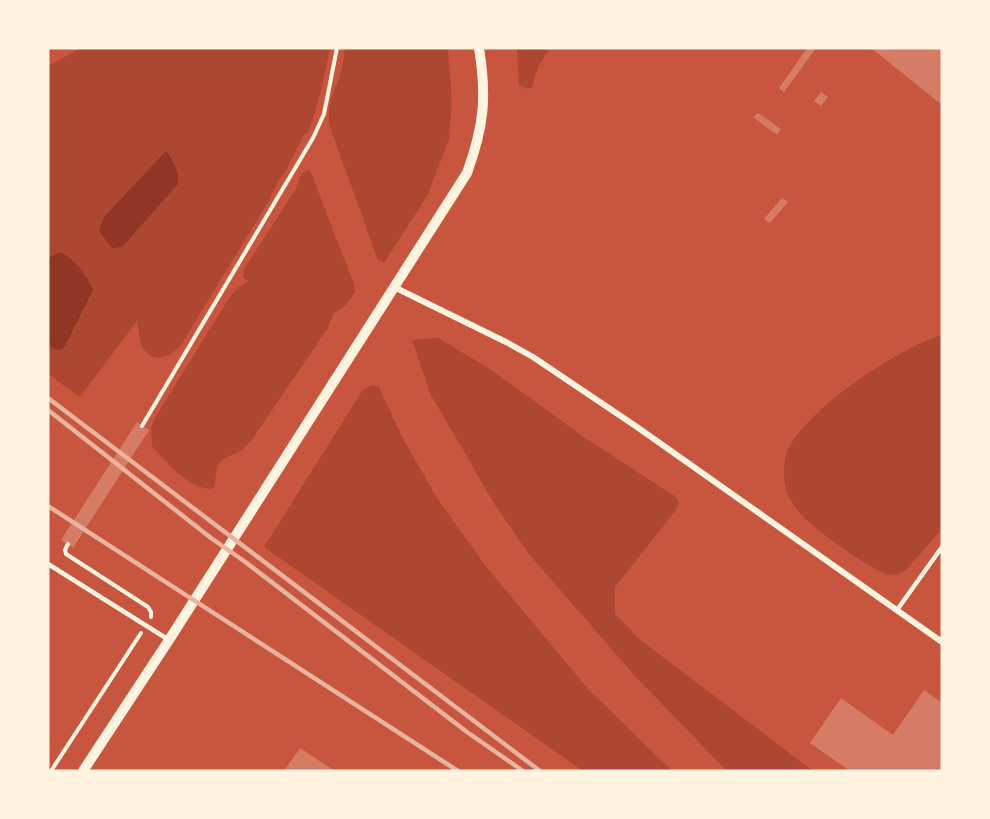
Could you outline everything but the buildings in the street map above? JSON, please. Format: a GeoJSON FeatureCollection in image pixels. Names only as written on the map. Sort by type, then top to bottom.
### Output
{"type":"FeatureCollection","features":[{"type":"Feature","properties":{"kind":"street"},"geometry":{"type":"LineString","coordinates":[[83,771],[467,173],[477,146],[483,115],[484,89],[479,48]]}},
{"type":"Feature","properties":{"kind":"street"},"geometry":{"type":"LineString","coordinates":[[394,287],[533,357],[942,642]]}},
{"type":"Feature","properties":{"kind":"lane"},"geometry":{"type":"LineString","coordinates":[[897,610],[942,547]]}},
{"type":"Feature","properties":{"kind":"lane"},"geometry":{"type":"LineString","coordinates":[[48,564],[169,640]]}},
{"type":"Feature","properties":{"kind":"path"},"geometry":{"type":"LineString","coordinates":[[142,426],[313,138],[324,114],[337,48]]}},
{"type":"Feature","properties":{"kind":"path"},"geometry":{"type":"LineString","coordinates":[[51,771],[151,618],[148,607],[66,554],[68,544]]}},
{"type":"Feature","properties":{"kind":"shaded area"},"geometry":{"type":"Polygon","coordinates":[[[81,48],[330,48],[309,132],[303,136],[270,199],[181,345],[168,355],[153,357],[142,346],[137,321],[80,397],[48,374],[48,66],[81,48]]]}},
{"type":"Feature","properties":{"kind":"shaded area"},"geometry":{"type":"Polygon","coordinates":[[[345,48],[448,48],[452,103],[449,139],[428,194],[384,263],[378,260],[330,127],[330,105],[341,72],[345,48]]]}},
{"type":"Feature","properties":{"kind":"shaded area"},"geometry":{"type":"Polygon","coordinates":[[[517,48],[550,48],[538,67],[532,87],[528,89],[519,85],[517,48]]]}},
{"type":"Feature","properties":{"kind":"shaded area"},"geometry":{"type":"Polygon","coordinates":[[[165,152],[168,153],[176,169],[177,185],[122,247],[112,248],[99,231],[104,217],[165,152]]]}},
{"type":"Feature","properties":{"kind":"shaded area"},"geometry":{"type":"Polygon","coordinates":[[[310,170],[355,292],[345,306],[333,314],[328,328],[253,438],[242,451],[223,459],[217,467],[214,488],[198,486],[180,474],[152,446],[151,428],[156,416],[231,295],[249,281],[243,278],[244,269],[295,190],[301,175],[310,170]]]}},
{"type":"Feature","properties":{"kind":"shaded area"},"geometry":{"type":"Polygon","coordinates":[[[60,252],[80,268],[93,290],[65,346],[56,350],[48,345],[48,261],[50,257],[60,252]]]}},
{"type":"Feature","properties":{"kind":"shaded area"},"geometry":{"type":"Polygon","coordinates":[[[942,335],[942,529],[906,570],[890,575],[842,548],[799,512],[789,498],[786,488],[784,472],[786,456],[797,435],[813,417],[855,382],[902,353],[942,335]]]}},
{"type":"Feature","properties":{"kind":"shaded area"},"geometry":{"type":"Polygon","coordinates":[[[438,338],[490,369],[585,438],[676,497],[679,503],[676,510],[615,587],[615,614],[639,639],[813,771],[727,771],[635,676],[529,554],[495,505],[431,395],[412,340],[438,338]]]}},
{"type":"Feature","properties":{"kind":"shaded area"},"geometry":{"type":"Polygon","coordinates":[[[372,385],[379,387],[401,435],[437,498],[484,564],[588,689],[672,771],[583,771],[264,547],[362,391],[372,385]]]}},
{"type":"Feature","properties":{"kind":"railway"},"geometry":{"type":"LineString","coordinates":[[48,398],[540,771]]}},
{"type":"Feature","properties":{"kind":"railway"},"geometry":{"type":"LineString","coordinates":[[48,410],[211,538],[467,732],[523,771]]}},
{"type":"Feature","properties":{"kind":"railway"},"geometry":{"type":"LineString","coordinates":[[48,506],[458,771]]}}]}
